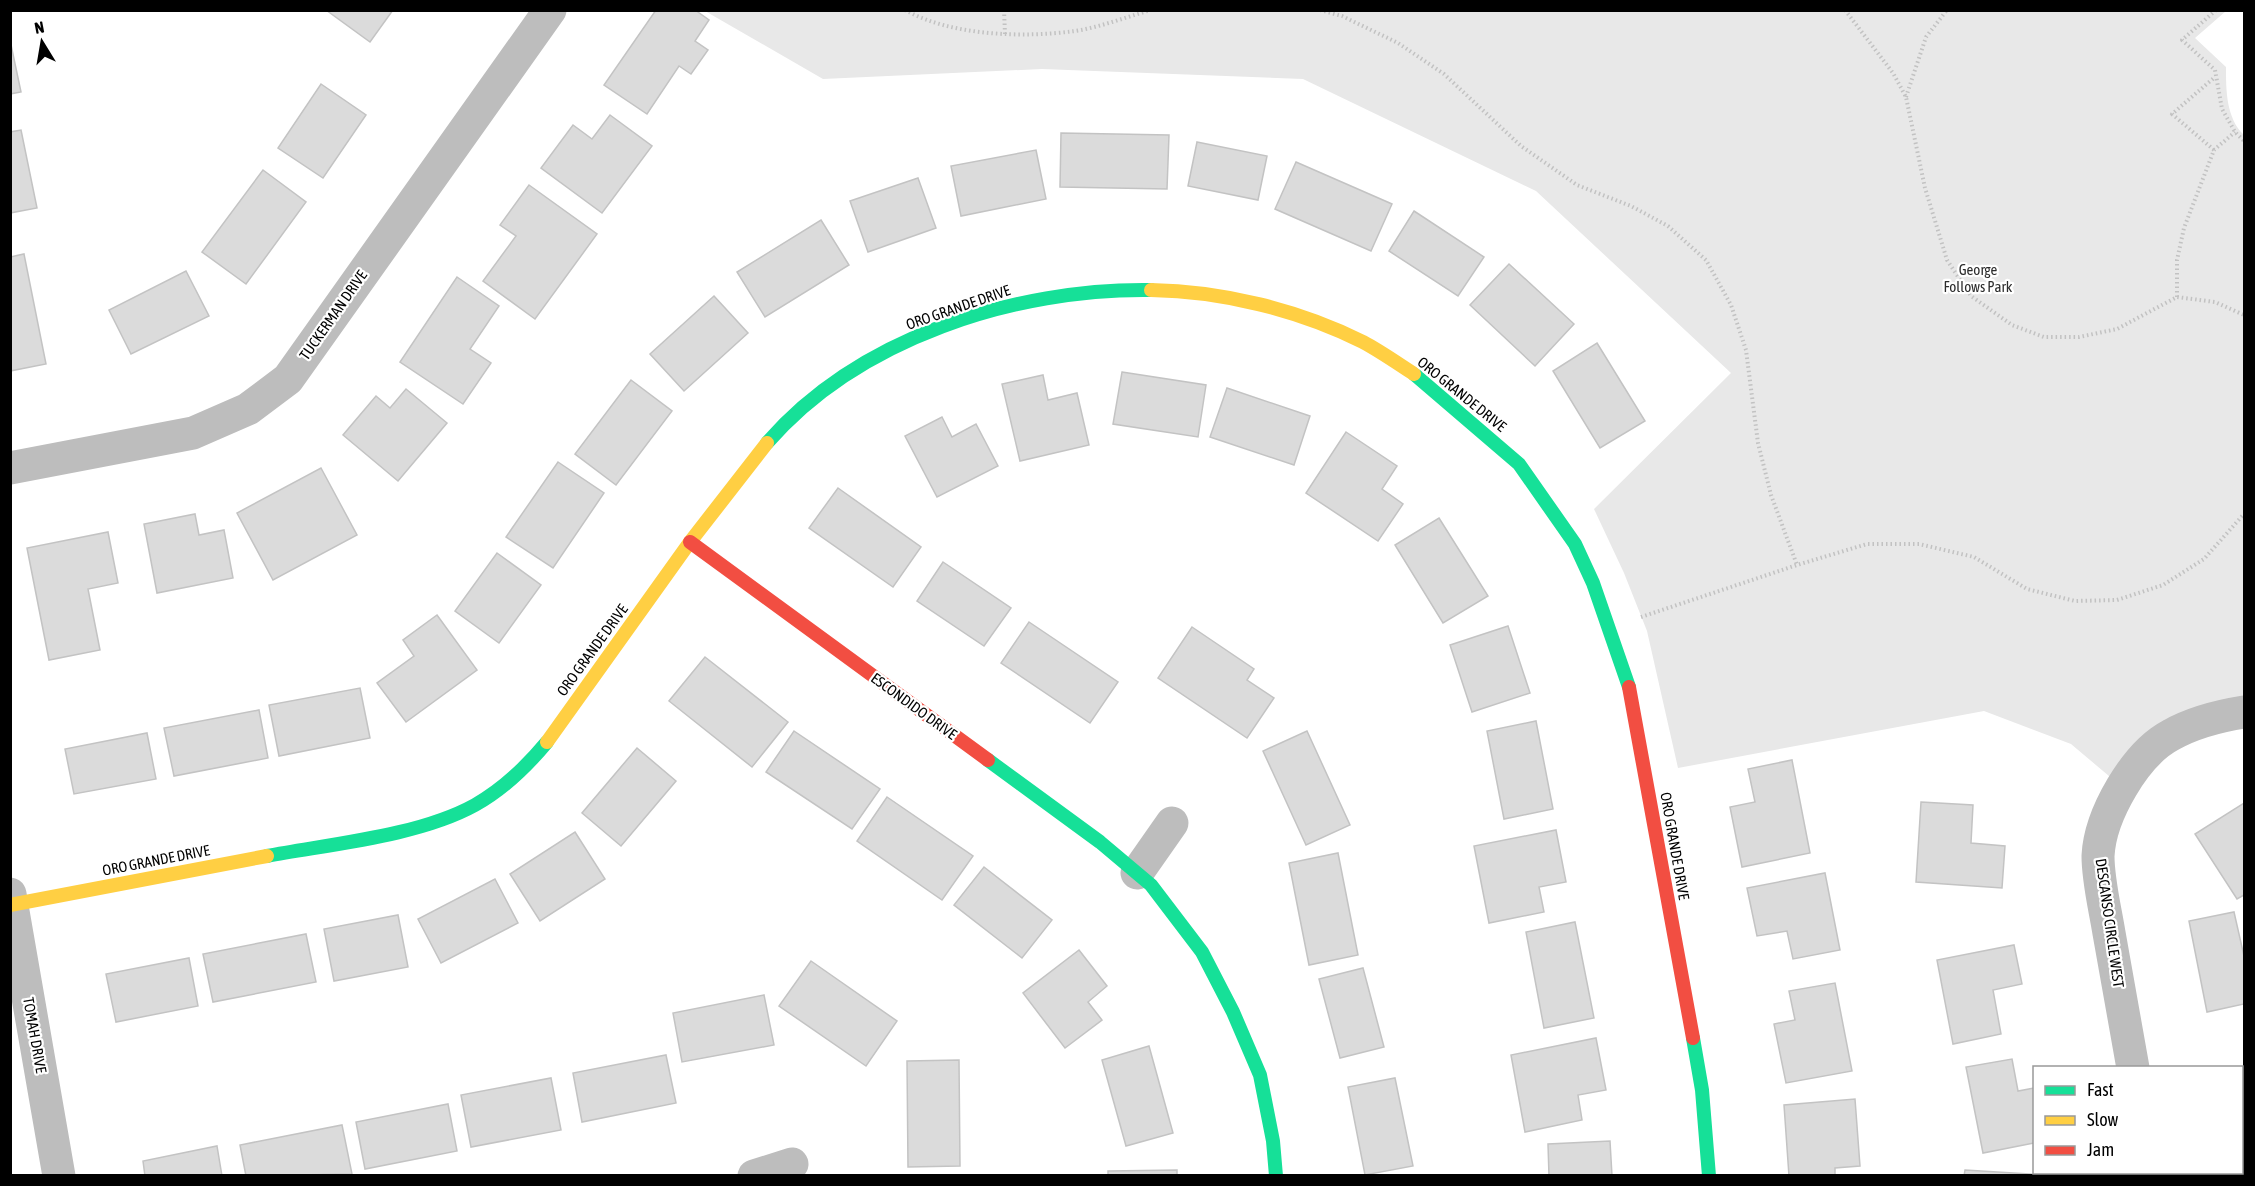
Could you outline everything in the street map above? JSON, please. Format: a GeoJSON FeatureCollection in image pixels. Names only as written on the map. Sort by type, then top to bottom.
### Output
{"type":"FeatureCollection","features":[{"type":"Feature","properties":{"kind":"street","name":"TUCKERMAN DRIVE"},"geometry":{"type":"LineString","coordinates":[[10,468],[194,433],[248,409],[288,379],[550,10]]}},
{"type":"Feature","properties":{"kind":"street","name":"ORO GRANDE DRIVE"},"geometry":{"type":"LineString","coordinates":[[11,901],[373,836],[429,824],[475,805],[509,781],[545,744],[690,542],[769,441],[833,382],[902,344],[965,318],[1030,299],[1105,289],[1174,290],[1236,299],[1304,318],[1363,342],[1424,380],[1519,464],[1575,544],[1593,583],[1629,686],[1702,1090],[1709,1176]]}},
{"type":"Feature","properties":{"kind":"street","name":"ESCONDIDO DRIVE"},"geometry":{"type":"LineString","coordinates":[[690,542],[1100,842],[1151,885],[1202,952],[1233,1012],[1260,1075],[1273,1141],[1276,1176]]}},
{"type":"Feature","properties":{"kind":"street","name":"DESCANSO CIRCLE WEST"},"geometry":{"type":"LineString","coordinates":[[2133,1066],[2102,892],[2098,856],[2105,819],[2122,787],[2145,755],[2169,735],[2210,718],[2244,712]]}},
{"type":"Feature","properties":{"kind":"street"},"geometry":{"type":"LineString","coordinates":[[1137,873],[1172,823]]}},
{"type":"Feature","properties":{"kind":"street","name":"TOMAH DRIVE"},"geometry":{"type":"LineString","coordinates":[[11,901],[59,1176]]}},
{"type":"Feature","properties":{"kind":"street"},"geometry":{"type":"LineString","coordinates":[[754,1176],[792,1164]]}},
{"type":"Feature","properties":{"kind":"path"},"geometry":{"type":"LineString","coordinates":[[905,10],[946,27],[1005,34],[1076,31],[1151,10]]}},
{"type":"Feature","properties":{"kind":"path"},"geometry":{"type":"LineString","coordinates":[[1004,10],[1005,34]]}},
{"type":"Feature","properties":{"kind":"path"},"geometry":{"type":"LineString","coordinates":[[1320,10],[1342,16],[1398,43],[1444,74],[1521,146],[1577,184],[1631,206],[1668,226],[1706,260],[1731,305],[1746,350],[1758,442],[1771,495],[1797,565]]}},
{"type":"Feature","properties":{"kind":"path"},"geometry":{"type":"LineString","coordinates":[[1845,10],[1893,73],[1906,97],[1925,188],[1947,260],[1971,296],[2012,325],[2044,337],[2079,337],[2117,329],[2177,297],[2215,302],[2244,315]]}},
{"type":"Feature","properties":{"kind":"path"},"geometry":{"type":"LineString","coordinates":[[1906,97],[1926,37],[1947,10]]}},
{"type":"Feature","properties":{"kind":"path"},"geometry":{"type":"LineString","coordinates":[[2216,10],[2182,40],[2215,70],[2222,109],[2235,132],[2244,141]]}},
{"type":"Feature","properties":{"kind":"path"},"geometry":{"type":"LineString","coordinates":[[2214,150],[2172,114],[2215,76]]}},
{"type":"Feature","properties":{"kind":"path"},"geometry":{"type":"LineString","coordinates":[[2177,297],[2177,260],[2184,228],[2214,150],[2235,132]]}},
{"type":"Feature","properties":{"kind":"path"},"geometry":{"type":"LineString","coordinates":[[1609,628],[1867,544],[1919,544],[1974,557],[2027,589],[2075,601],[2117,600],[2163,585],[2204,559],[2244,514]]}},
{"type":"Feature","properties":{"kind":"green space","name":"George Follows Park"},"geometry":{"type":"Polygon","coordinates":[[[705,11],[2226,11],[2195,38],[2226,67],[2230,112],[2244,135],[2244,712],[2210,718],[2122,787],[2071,744],[1984,711],[1678,768],[1647,631],[1624,573],[1594,509],[1731,373],[1536,191],[1303,79],[1042,69],[823,79],[705,11]]]}},
{"type":"Feature","properties":{"kind":"building"},"geometry":{"type":"Polygon","coordinates":[[[326,10],[393,10],[370,42],[326,10]]]}},
{"type":"Feature","properties":{"kind":"building"},"geometry":{"type":"Polygon","coordinates":[[[656,10],[695,10],[709,20],[695,41],[708,50],[691,74],[679,66],[647,114],[604,85],[656,10]]]}},
{"type":"Feature","properties":{"kind":"building"},"geometry":{"type":"Polygon","coordinates":[[[10,40],[21,92],[10,94],[10,40]]]}},
{"type":"Feature","properties":{"kind":"building"},"geometry":{"type":"Polygon","coordinates":[[[321,84],[366,115],[323,178],[278,148],[321,84]]]}},
{"type":"Feature","properties":{"kind":"building"},"geometry":{"type":"Polygon","coordinates":[[[610,115],[652,146],[602,213],[541,168],[573,125],[592,139],[610,115]]]}},
{"type":"Feature","properties":{"kind":"building"},"geometry":{"type":"Polygon","coordinates":[[[21,130],[37,208],[10,213],[10,132],[21,130]]]}},
{"type":"Feature","properties":{"kind":"building"},"geometry":{"type":"Polygon","coordinates":[[[1061,133],[1169,135],[1167,189],[1060,187],[1061,133]]]}},
{"type":"Feature","properties":{"kind":"building"},"geometry":{"type":"Polygon","coordinates":[[[1197,142],[1267,156],[1258,200],[1188,186],[1197,142]]]}},
{"type":"Feature","properties":{"kind":"building"},"geometry":{"type":"Polygon","coordinates":[[[1036,150],[1046,199],[961,216],[951,166],[1036,150]]]}},
{"type":"Feature","properties":{"kind":"building"},"geometry":{"type":"Polygon","coordinates":[[[1296,162],[1392,204],[1371,251],[1275,209],[1296,162]]]}},
{"type":"Feature","properties":{"kind":"building"},"geometry":{"type":"Polygon","coordinates":[[[263,170],[306,202],[246,284],[202,252],[263,170]]]}},
{"type":"Feature","properties":{"kind":"building"},"geometry":{"type":"Polygon","coordinates":[[[918,178],[936,228],[868,252],[850,201],[918,178]]]}},
{"type":"Feature","properties":{"kind":"building"},"geometry":{"type":"Polygon","coordinates":[[[529,185],[597,234],[535,319],[483,281],[516,236],[500,225],[529,185]]]}},
{"type":"Feature","properties":{"kind":"building"},"geometry":{"type":"Polygon","coordinates":[[[1414,211],[1484,257],[1458,296],[1389,251],[1414,211]]]}},
{"type":"Feature","properties":{"kind":"building"},"geometry":{"type":"Polygon","coordinates":[[[821,220],[849,265],[765,317],[737,272],[821,220]]]}},
{"type":"Feature","properties":{"kind":"building"},"geometry":{"type":"Polygon","coordinates":[[[24,254],[46,364],[10,371],[10,257],[24,254]]]}},
{"type":"Feature","properties":{"kind":"building"},"geometry":{"type":"Polygon","coordinates":[[[1509,264],[1574,324],[1535,366],[1470,305],[1509,264]]]}},
{"type":"Feature","properties":{"kind":"building"},"geometry":{"type":"Polygon","coordinates":[[[186,271],[209,316],[131,354],[109,310],[186,271]]]}},
{"type":"Feature","properties":{"kind":"building"},"geometry":{"type":"Polygon","coordinates":[[[457,277],[499,306],[470,349],[491,363],[463,404],[400,362],[457,277]]]}},
{"type":"Feature","properties":{"kind":"building"},"geometry":{"type":"Polygon","coordinates":[[[714,296],[748,333],[684,391],[650,354],[714,296]]]}},
{"type":"Feature","properties":{"kind":"building"},"geometry":{"type":"Polygon","coordinates":[[[1597,343],[1645,421],[1600,448],[1553,371],[1597,343]]]}},
{"type":"Feature","properties":{"kind":"building"},"geometry":{"type":"Polygon","coordinates":[[[1122,372],[1206,385],[1198,437],[1113,424],[1122,372]]]}},
{"type":"Feature","properties":{"kind":"building"},"geometry":{"type":"Polygon","coordinates":[[[1043,375],[1048,400],[1077,393],[1089,445],[1020,461],[1002,384],[1043,375]]]}},
{"type":"Feature","properties":{"kind":"building"},"geometry":{"type":"Polygon","coordinates":[[[631,380],[672,411],[616,485],[575,454],[631,380]]]}},
{"type":"Feature","properties":{"kind":"building"},"geometry":{"type":"Polygon","coordinates":[[[1227,388],[1310,416],[1294,465],[1210,437],[1227,388]]]}},
{"type":"Feature","properties":{"kind":"building"},"geometry":{"type":"Polygon","coordinates":[[[406,389],[447,423],[398,481],[343,435],[376,396],[390,408],[406,389]]]}},
{"type":"Feature","properties":{"kind":"building"},"geometry":{"type":"Polygon","coordinates":[[[942,417],[952,437],[976,424],[998,466],[937,497],[905,436],[942,417]]]}},
{"type":"Feature","properties":{"kind":"building"},"geometry":{"type":"Polygon","coordinates":[[[1346,432],[1397,466],[1382,489],[1403,504],[1378,541],[1306,493],[1346,432]]]}},
{"type":"Feature","properties":{"kind":"building"},"geometry":{"type":"Polygon","coordinates":[[[558,462],[604,493],[553,568],[506,537],[558,462]]]}},
{"type":"Feature","properties":{"kind":"building"},"geometry":{"type":"Polygon","coordinates":[[[321,468],[357,535],[273,580],[237,513],[321,468]]]}},
{"type":"Feature","properties":{"kind":"building"},"geometry":{"type":"Polygon","coordinates":[[[838,488],[921,547],[893,587],[809,528],[838,488]]]}},
{"type":"Feature","properties":{"kind":"building"},"geometry":{"type":"Polygon","coordinates":[[[195,514],[199,535],[224,530],[233,578],[157,593],[144,524],[195,514]]]}},
{"type":"Feature","properties":{"kind":"building"},"geometry":{"type":"Polygon","coordinates":[[[1439,518],[1488,596],[1443,623],[1395,545],[1439,518]]]}},
{"type":"Feature","properties":{"kind":"building"},"geometry":{"type":"Polygon","coordinates":[[[108,532],[118,583],[88,589],[100,650],[49,660],[27,548],[108,532]]]}},
{"type":"Feature","properties":{"kind":"building"},"geometry":{"type":"Polygon","coordinates":[[[497,553],[541,585],[499,643],[455,611],[497,553]]]}},
{"type":"Feature","properties":{"kind":"building"},"geometry":{"type":"Polygon","coordinates":[[[943,562],[1011,608],[984,646],[917,601],[943,562]]]}},
{"type":"Feature","properties":{"kind":"building"},"geometry":{"type":"Polygon","coordinates":[[[437,615],[477,670],[406,722],[377,683],[414,656],[403,640],[437,615]]]}},
{"type":"Feature","properties":{"kind":"building"},"geometry":{"type":"Polygon","coordinates":[[[1029,622],[1118,682],[1090,723],[1001,663],[1029,622]]]}},
{"type":"Feature","properties":{"kind":"building"},"geometry":{"type":"Polygon","coordinates":[[[1508,626],[1530,693],[1472,712],[1450,645],[1508,626]]]}},
{"type":"Feature","properties":{"kind":"building"},"geometry":{"type":"Polygon","coordinates":[[[1192,627],[1254,669],[1247,680],[1274,698],[1247,738],[1158,678],[1192,627]]]}},
{"type":"Feature","properties":{"kind":"building"},"geometry":{"type":"Polygon","coordinates":[[[705,657],[788,722],[752,767],[669,701],[705,657]]]}},
{"type":"Feature","properties":{"kind":"building"},"geometry":{"type":"Polygon","coordinates":[[[360,688],[370,738],[279,756],[269,705],[360,688]]]}},
{"type":"Feature","properties":{"kind":"building"},"geometry":{"type":"Polygon","coordinates":[[[259,710],[268,758],[174,776],[164,728],[259,710]]]}},
{"type":"Feature","properties":{"kind":"building"},"geometry":{"type":"Polygon","coordinates":[[[1536,721],[1553,809],[1504,819],[1487,731],[1536,721]]]}},
{"type":"Feature","properties":{"kind":"building"},"geometry":{"type":"Polygon","coordinates":[[[794,731],[880,789],[852,829],[766,772],[794,731]]]}},
{"type":"Feature","properties":{"kind":"building"},"geometry":{"type":"Polygon","coordinates":[[[1307,731],[1350,825],[1306,845],[1263,751],[1307,731]]]}},
{"type":"Feature","properties":{"kind":"building"},"geometry":{"type":"Polygon","coordinates":[[[147,733],[156,779],[74,794],[65,749],[147,733]]]}},
{"type":"Feature","properties":{"kind":"building"},"geometry":{"type":"Polygon","coordinates":[[[637,748],[676,781],[621,846],[582,813],[637,748]]]}},
{"type":"Feature","properties":{"kind":"building"},"geometry":{"type":"Polygon","coordinates":[[[1792,760],[1810,853],[1742,867],[1730,807],[1755,802],[1748,769],[1792,760]]]}},
{"type":"Feature","properties":{"kind":"building"},"geometry":{"type":"Polygon","coordinates":[[[887,797],[973,856],[942,900],[857,841],[887,797]]]}},
{"type":"Feature","properties":{"kind":"building"},"geometry":{"type":"Polygon","coordinates":[[[1921,802],[1973,805],[1971,843],[2005,846],[2002,888],[1916,882],[1921,802]]]}},
{"type":"Feature","properties":{"kind":"building"},"geometry":{"type":"Polygon","coordinates":[[[2244,803],[2244,895],[2237,899],[2195,834],[2244,803]]]}},
{"type":"Feature","properties":{"kind":"building"},"geometry":{"type":"Polygon","coordinates":[[[1556,830],[1566,882],[1539,887],[1544,912],[1489,923],[1474,846],[1556,830]]]}},
{"type":"Feature","properties":{"kind":"building"},"geometry":{"type":"Polygon","coordinates":[[[575,832],[605,879],[540,921],[510,874],[575,832]]]}},
{"type":"Feature","properties":{"kind":"building"},"geometry":{"type":"Polygon","coordinates":[[[1338,853],[1358,955],[1309,965],[1289,863],[1338,853]]]}},
{"type":"Feature","properties":{"kind":"building"},"geometry":{"type":"Polygon","coordinates":[[[984,867],[1052,920],[1022,958],[954,905],[984,867]]]}},
{"type":"Feature","properties":{"kind":"building"},"geometry":{"type":"Polygon","coordinates":[[[1825,873],[1840,950],[1793,959],[1787,931],[1757,936],[1747,888],[1825,873]]]}},
{"type":"Feature","properties":{"kind":"building"},"geometry":{"type":"Polygon","coordinates":[[[495,879],[518,923],[441,963],[418,919],[495,879]]]}},
{"type":"Feature","properties":{"kind":"building"},"geometry":{"type":"Polygon","coordinates":[[[2234,912],[2244,956],[2244,1004],[2207,1012],[2189,921],[2234,912]]]}},
{"type":"Feature","properties":{"kind":"building"},"geometry":{"type":"Polygon","coordinates":[[[398,915],[408,967],[334,981],[324,929],[398,915]]]}},
{"type":"Feature","properties":{"kind":"building"},"geometry":{"type":"Polygon","coordinates":[[[1575,922],[1594,1018],[1544,1028],[1526,932],[1575,922]]]}},
{"type":"Feature","properties":{"kind":"building"},"geometry":{"type":"Polygon","coordinates":[[[306,934],[316,982],[213,1002],[203,954],[306,934]]]}},
{"type":"Feature","properties":{"kind":"building"},"geometry":{"type":"Polygon","coordinates":[[[2014,945],[2022,984],[1993,990],[2001,1034],[1953,1044],[1937,960],[2014,945]]]}},
{"type":"Feature","properties":{"kind":"building"},"geometry":{"type":"Polygon","coordinates":[[[1079,950],[1107,986],[1088,1002],[1102,1020],[1065,1048],[1023,993],[1079,950]]]}},
{"type":"Feature","properties":{"kind":"building"},"geometry":{"type":"Polygon","coordinates":[[[189,958],[198,1006],[116,1022],[106,974],[189,958]]]}},
{"type":"Feature","properties":{"kind":"building"},"geometry":{"type":"Polygon","coordinates":[[[811,961],[897,1021],[866,1066],[779,1006],[811,961]]]}},
{"type":"Feature","properties":{"kind":"building"},"geometry":{"type":"Polygon","coordinates":[[[1363,968],[1384,1047],[1340,1058],[1319,979],[1363,968]]]}},
{"type":"Feature","properties":{"kind":"building"},"geometry":{"type":"Polygon","coordinates":[[[1835,983],[1852,1071],[1786,1083],[1774,1024],[1795,1020],[1789,991],[1835,983]]]}},
{"type":"Feature","properties":{"kind":"building"},"geometry":{"type":"Polygon","coordinates":[[[764,995],[774,1045],[682,1062],[673,1013],[764,995]]]}},
{"type":"Feature","properties":{"kind":"building"},"geometry":{"type":"Polygon","coordinates":[[[1596,1038],[1606,1090],[1578,1095],[1582,1120],[1525,1132],[1511,1055],[1596,1038]]]}},
{"type":"Feature","properties":{"kind":"building"},"geometry":{"type":"Polygon","coordinates":[[[1149,1046],[1173,1133],[1126,1146],[1102,1060],[1149,1046]]]}},
{"type":"Feature","properties":{"kind":"building"},"geometry":{"type":"Polygon","coordinates":[[[666,1055],[676,1103],[582,1122],[573,1073],[666,1055]]]}},
{"type":"Feature","properties":{"kind":"building"},"geometry":{"type":"Polygon","coordinates":[[[2012,1059],[2018,1091],[2033,1088],[2033,1143],[1983,1153],[1966,1067],[2012,1059]]]}},
{"type":"Feature","properties":{"kind":"building"},"geometry":{"type":"Polygon","coordinates":[[[959,1060],[960,1166],[908,1167],[907,1061],[959,1060]]]}},
{"type":"Feature","properties":{"kind":"building"},"geometry":{"type":"Polygon","coordinates":[[[2243,1071],[2244,1071],[2243,1116],[2243,1071]]]}},
{"type":"Feature","properties":{"kind":"building"},"geometry":{"type":"Polygon","coordinates":[[[551,1078],[561,1130],[471,1147],[461,1095],[551,1078]]]}},
{"type":"Feature","properties":{"kind":"building"},"geometry":{"type":"Polygon","coordinates":[[[1395,1078],[1413,1166],[1365,1175],[1348,1087],[1395,1078]]]}},
{"type":"Feature","properties":{"kind":"building"},"geometry":{"type":"Polygon","coordinates":[[[1855,1099],[1860,1166],[1835,1168],[1835,1176],[1789,1176],[1784,1105],[1855,1099]]]}},
{"type":"Feature","properties":{"kind":"building"},"geometry":{"type":"Polygon","coordinates":[[[448,1104],[457,1151],[365,1169],[356,1122],[448,1104]]]}},
{"type":"Feature","properties":{"kind":"building"},"geometry":{"type":"Polygon","coordinates":[[[342,1125],[352,1174],[246,1176],[240,1145],[342,1125]]]}},
{"type":"Feature","properties":{"kind":"building"},"geometry":{"type":"Polygon","coordinates":[[[1610,1141],[1612,1176],[1549,1176],[1548,1144],[1610,1141]]]}},
{"type":"Feature","properties":{"kind":"building"},"geometry":{"type":"Polygon","coordinates":[[[217,1146],[222,1176],[145,1176],[143,1161],[217,1146]]]}},
{"type":"Feature","properties":{"kind":"building"},"geometry":{"type":"Polygon","coordinates":[[[1177,1170],[1177,1176],[1108,1176],[1108,1171],[1177,1170]]]}},
{"type":"Feature","properties":{"kind":"building"},"geometry":{"type":"Polygon","coordinates":[[[1965,1170],[2048,1175],[2048,1176],[1964,1176],[1965,1170]]]}},
{"type":"Feature","properties":{"kind":"traffic: fast"},"geometry":{"type":"LineString","coordinates":[[767,443],[804,406],[846,375],[893,348],[942,326],[994,310],[1046,298],[1099,292],[1151,290]]}},
{"type":"Feature","properties":{"kind":"traffic: fast"},"geometry":{"type":"LineString","coordinates":[[1414,374],[1519,464],[1575,544],[1593,583],[1629,687]]}},
{"type":"Feature","properties":{"kind":"traffic: fast"},"geometry":{"type":"LineString","coordinates":[[267,856],[374,838],[453,816],[485,799],[504,785],[523,769],[547,742]]}},
{"type":"Feature","properties":{"kind":"traffic: fast"},"geometry":{"type":"LineString","coordinates":[[988,760],[1100,842],[1151,885],[1202,952],[1233,1012],[1260,1075],[1273,1141],[1276,1176]]}},
{"type":"Feature","properties":{"kind":"traffic: fast"},"geometry":{"type":"LineString","coordinates":[[1693,1038],[1702,1090],[1709,1176]]}},
{"type":"Feature","properties":{"kind":"traffic: slow"},"geometry":{"type":"LineString","coordinates":[[1151,290],[1232,298],[1287,312],[1363,342],[1414,374]]}},
{"type":"Feature","properties":{"kind":"traffic: slow"},"geometry":{"type":"LineString","coordinates":[[547,742],[690,542],[767,443]]}},
{"type":"Feature","properties":{"kind":"traffic: slow"},"geometry":{"type":"LineString","coordinates":[[10,905],[267,856]]}},
{"type":"Feature","properties":{"kind":"traffic: jam"},"geometry":{"type":"LineString","coordinates":[[690,542],[988,760]]}},
{"type":"Feature","properties":{"kind":"traffic: jam"},"geometry":{"type":"LineString","coordinates":[[1629,687],[1693,1038]]}}]}
